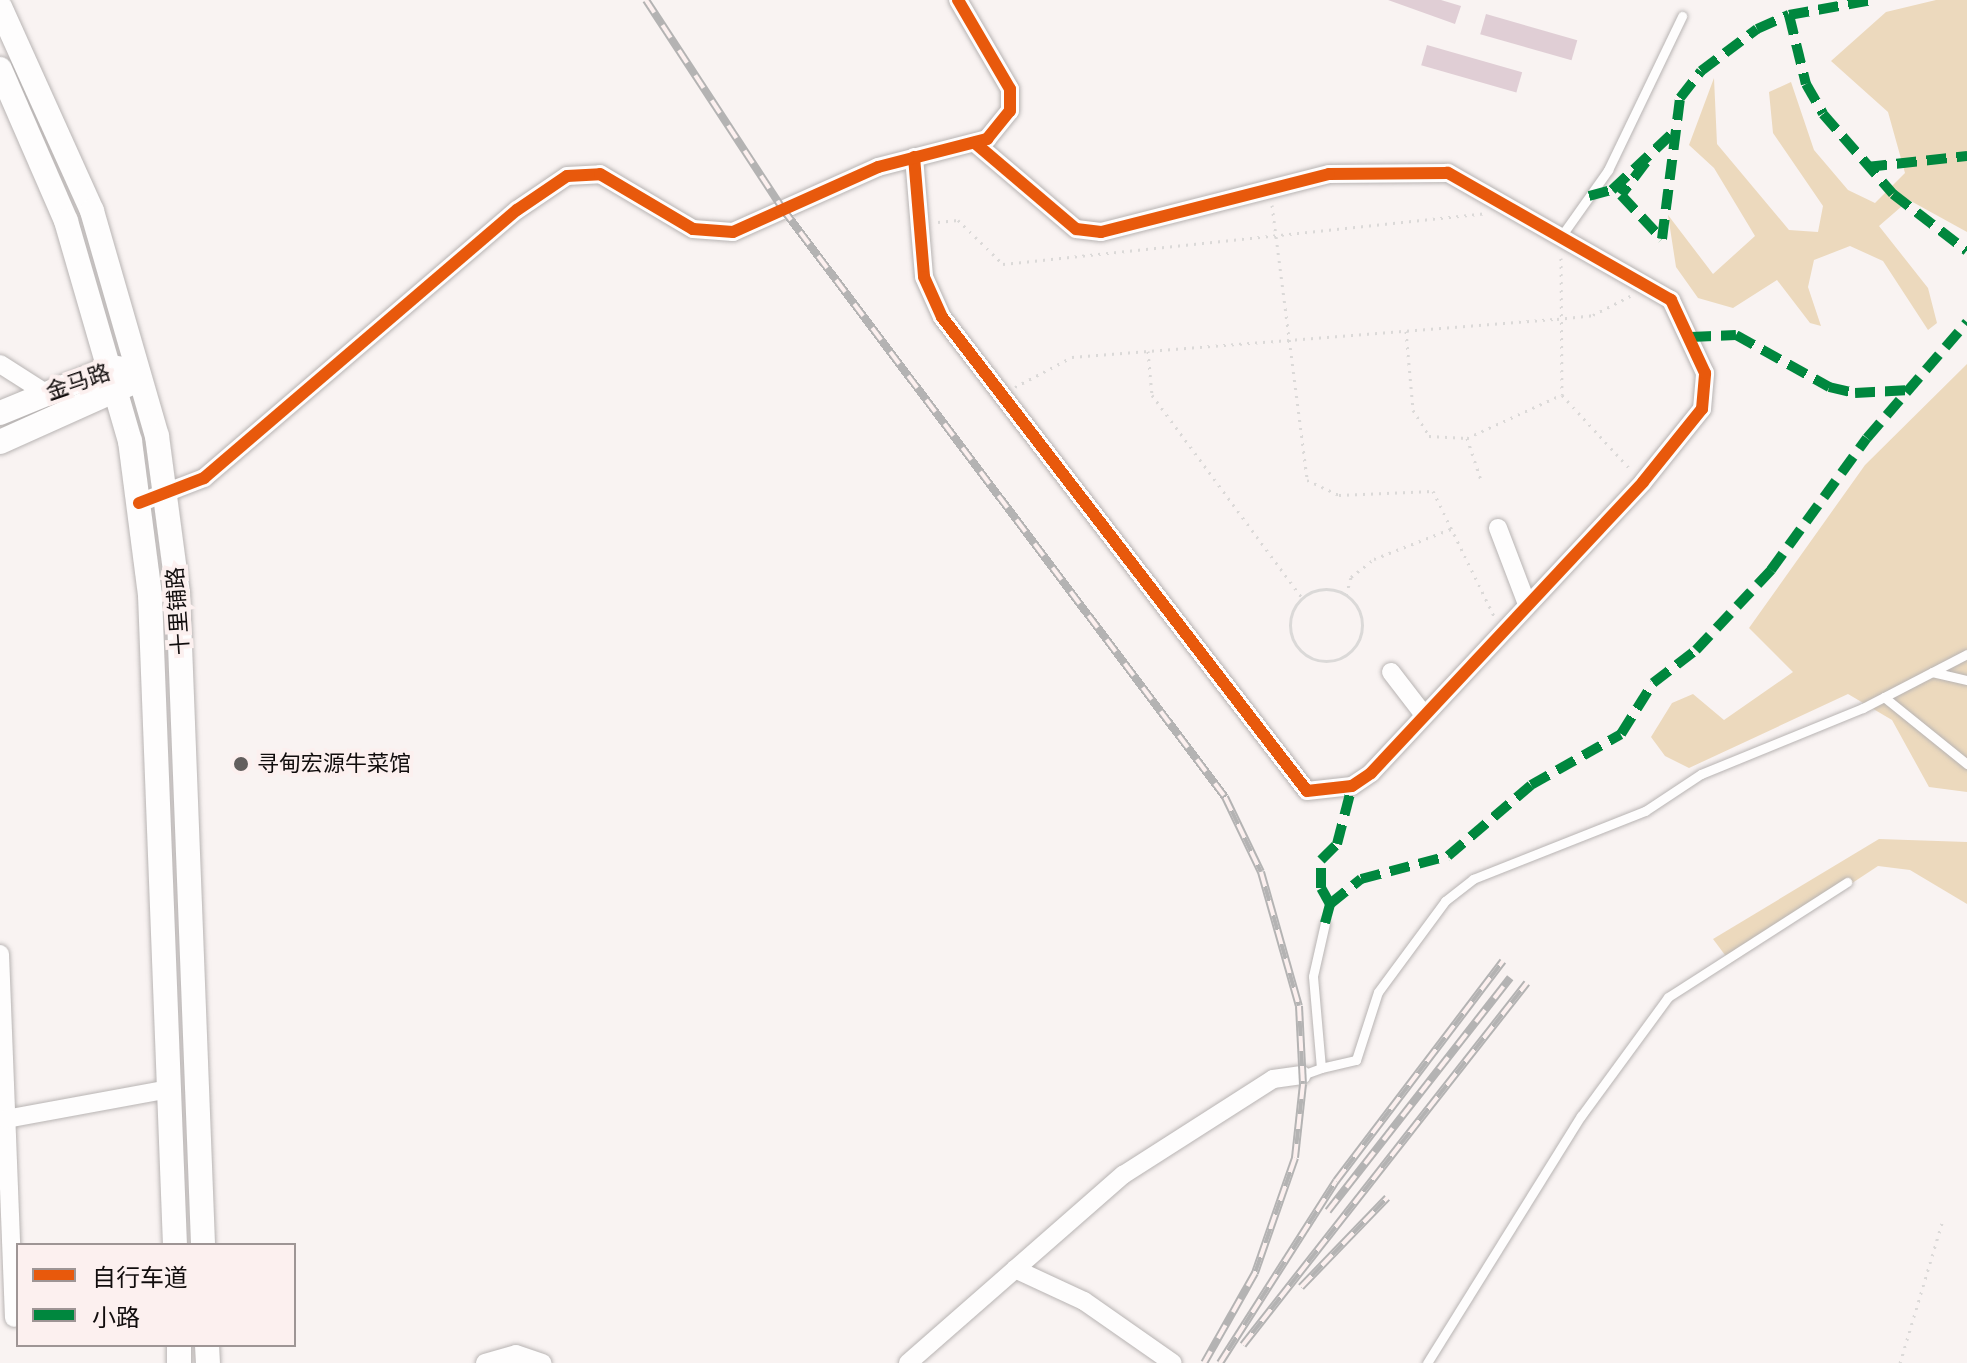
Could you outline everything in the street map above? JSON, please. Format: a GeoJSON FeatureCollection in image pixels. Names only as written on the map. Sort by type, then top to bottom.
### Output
{"type":"FeatureCollection","features":[{"type":"Feature","properties":{"kind":"main road","name":"十里铺路"},"geometry":{"type":"LineString","coordinates":[[0,7],[71,157],[143,373],[166,496],[182,676],[203,1243]]}},
{"type":"Feature","properties":{"kind":"main road","name":"十里铺路"},"geometry":{"type":"LineString","coordinates":[[0,69],[66,221],[119,392],[139,503],[151,609],[175,1243]]}},
{"type":"Feature","properties":{"kind":"main road","name":"金马路"},"geometry":{"type":"LineString","coordinates":[[0,413],[44,392],[112,367],[143,373]]}},
{"type":"Feature","properties":{"kind":"main road","name":"金马路"},"geometry":{"type":"LineString","coordinates":[[0,442],[119,392],[143,373]]}},
{"type":"Feature","properties":{"kind":"street"},"geometry":{"type":"LineString","coordinates":[[139,503],[166,496],[204,478],[517,210],[567,176],[600,174],[693,229],[733,232],[818,190],[914,157],[975,143],[1005,122],[1010,89],[958,0]]}},
{"type":"Feature","properties":{"kind":"street"},"geometry":{"type":"LineString","coordinates":[[914,157],[918,223],[931,296],[1001,394],[1295,783],[1307,791],[1352,786],[1424,715],[1643,482],[1702,409],[1706,393],[1681,314],[1644,285],[1562,235],[1425,168],[1329,174],[1125,231],[1076,229],[975,143]]}},
{"type":"Feature","properties":{"kind":"street"},"geometry":{"type":"LineString","coordinates":[[0,364],[44,392]]}},
{"type":"Feature","properties":{"kind":"street"},"geometry":{"type":"LineString","coordinates":[[1498,528],[1527,604]]}},
{"type":"Feature","properties":{"kind":"street"},"geometry":{"type":"LineString","coordinates":[[1391,672],[1424,715]]}},
{"type":"Feature","properties":{"kind":"street"},"geometry":{"type":"LineString","coordinates":[[0,954],[14,1318]]}},
{"type":"Feature","properties":{"kind":"street"},"geometry":{"type":"LineString","coordinates":[[908,1363],[1164,1145],[1273,1079],[1302,1075]]}},
{"type":"Feature","properties":{"kind":"street"},"geometry":{"type":"LineString","coordinates":[[6,1119],[169,1089]]}},
{"type":"Feature","properties":{"kind":"street"},"geometry":{"type":"LineString","coordinates":[[1015,1269],[1084,1301],[1173,1363]]}},
{"type":"Feature","properties":{"kind":"street"},"geometry":{"type":"LineString","coordinates":[[485,1363],[516,1354],[542,1363]]}},
{"type":"Feature","properties":{"kind":"lane"},"geometry":{"type":"LineString","coordinates":[[1562,235],[1608,170],[1682,16]]}},
{"type":"Feature","properties":{"kind":"lane"},"geometry":{"type":"LineString","coordinates":[[1302,1075],[1356,1060],[1378,992],[1445,901],[1473,879],[1645,811],[1740,755],[1884,697],[1967,654]]}},
{"type":"Feature","properties":{"kind":"lane"},"geometry":{"type":"LineString","coordinates":[[1932,672],[1967,680]]}},
{"type":"Feature","properties":{"kind":"lane"},"geometry":{"type":"LineString","coordinates":[[1884,697],[1967,764]]}},
{"type":"Feature","properties":{"kind":"lane"},"geometry":{"type":"LineString","coordinates":[[1427,1363],[1581,1116],[1668,997],[1847,882]]}},
{"type":"Feature","properties":{"kind":"lane"},"geometry":{"type":"LineString","coordinates":[[1321,1068],[1313,976],[1325,923]]}},
{"type":"Feature","properties":{"kind":"path"},"geometry":{"type":"LineString","coordinates":[[1271,190],[1286,341],[1307,480],[1339,495],[1433,491],[1454,528],[1502,631]]}},
{"type":"Feature","properties":{"kind":"path"},"geometry":{"type":"LineString","coordinates":[[918,223],[958,220],[1003,264],[1275,241],[1477,217],[1503,205]]}},
{"type":"Feature","properties":{"kind":"path"},"geometry":{"type":"LineString","coordinates":[[1562,235],[1557,319],[1562,395],[1643,482]]}},
{"type":"Feature","properties":{"kind":"path"},"geometry":{"type":"LineString","coordinates":[[1001,394],[1072,357],[1593,315],[1644,285]]}},
{"type":"Feature","properties":{"kind":"path"},"geometry":{"type":"LineString","coordinates":[[1406,331],[1419,425],[1444,441],[1467,438],[1562,395]]}},
{"type":"Feature","properties":{"kind":"path"},"geometry":{"type":"LineString","coordinates":[[1148,351],[1152,395],[1302,598]]}},
{"type":"Feature","properties":{"kind":"path"},"geometry":{"type":"LineString","coordinates":[[1467,438],[1482,483]]}},
{"type":"Feature","properties":{"kind":"path"},"geometry":{"type":"LineString","coordinates":[[1346,595],[1351,577],[1374,559],[1454,528]]}},
{"type":"Feature","properties":{"kind":"path"},"geometry":{"type":"LineString","coordinates":[[1324,589],[1346,595],[1360,612],[1362,634],[1349,654],[1326,661],[1303,653],[1291,632],[1302,598],[1324,589]]}},
{"type":"Feature","properties":{"kind":"path"},"geometry":{"type":"LineString","coordinates":[[1900,1363],[1942,1223]]}},
{"type":"Feature","properties":{"kind":"shaded area"},"geometry":{"type":"Polygon","coordinates":[[[1936,0],[1967,0],[1967,232],[1909,200],[1879,226],[1928,288],[1937,323],[1928,330],[1883,261],[1850,246],[1814,260],[1808,287],[1821,326],[1810,323],[1777,280],[1733,308],[1698,298],[1676,267],[1668,215],[1713,274],[1755,236],[1714,168],[1689,145],[1714,78],[1717,144],[1789,230],[1818,232],[1823,206],[1773,133],[1769,92],[1791,82],[1814,150],[1848,190],[1875,203],[1905,173],[1888,112],[1831,61],[1886,12],[1936,0]]]}},
{"type":"Feature","properties":{"kind":"shaded area"},"geometry":{"type":"Polygon","coordinates":[[[1967,364],[1967,792],[1929,787],[1892,720],[1848,694],[1689,768],[1665,756],[1651,737],[1672,703],[1693,694],[1724,720],[1793,672],[1749,628],[1865,465],[1967,364]]]}},
{"type":"Feature","properties":{"kind":"shaded area"},"geometry":{"type":"Polygon","coordinates":[[[1879,839],[1967,842],[1967,904],[1910,870],[1878,866],[1731,963],[1713,939],[1879,839]]]}},
{"type":"Feature","properties":{"kind":"building"},"geometry":{"type":"Polygon","coordinates":[[[1388,0],[1441,0],[1461,6],[1455,24],[1388,0]]]}},
{"type":"Feature","properties":{"kind":"building"},"geometry":{"type":"Polygon","coordinates":[[[1486,14],[1577,40],[1572,60],[1480,34],[1486,14]]]}},
{"type":"Feature","properties":{"kind":"building"},"geometry":{"type":"Polygon","coordinates":[[[1427,45],[1522,72],[1516,92],[1421,65],[1427,45]]]}},
{"type":"Feature","properties":{"kind":"railway"},"geometry":{"type":"LineString","coordinates":[[646,0],[782,208],[1225,797],[1261,872],[1299,1006],[1303,1084],[1295,1158],[1255,1273],[1204,1363]]}},
{"type":"Feature","properties":{"kind":"railway"},"geometry":{"type":"LineString","coordinates":[[1220,1363],[1336,1181],[1503,961]]}},
{"type":"Feature","properties":{"kind":"railway"},"geometry":{"type":"LineString","coordinates":[[1328,1211],[1510,978]]}},
{"type":"Feature","properties":{"kind":"railway"},"geometry":{"type":"LineString","coordinates":[[1243,1345],[1527,983]]}},
{"type":"Feature","properties":{"kind":"railway"},"geometry":{"type":"LineString","coordinates":[[1301,1287],[1387,1198]]}},
{"type":"Feature","properties":{"kind":"marked path"},"geometry":{"type":"LineString","coordinates":[[1662,239],[1680,98],[1701,71],[1757,29],[1789,15],[1872,0]]}},
{"type":"Feature","properties":{"kind":"marked path"},"geometry":{"type":"LineString","coordinates":[[1789,15],[1806,84],[1823,114],[1893,194],[1967,251]]}},
{"type":"Feature","properties":{"kind":"marked path"},"geometry":{"type":"LineString","coordinates":[[1589,196],[1612,190],[1676,130]]}},
{"type":"Feature","properties":{"kind":"marked path"},"geometry":{"type":"LineString","coordinates":[[1867,167],[1967,156]]}},
{"type":"Feature","properties":{"kind":"marked path"},"geometry":{"type":"LineString","coordinates":[[1646,162],[1621,195],[1662,239]]}},
{"type":"Feature","properties":{"kind":"marked path"},"geometry":{"type":"LineString","coordinates":[[1325,923],[1330,904],[1361,879],[1448,856],[1531,785],[1621,734],[1653,683],[1696,650],[1771,570],[1867,438],[1967,322]]}},
{"type":"Feature","properties":{"kind":"marked path"},"geometry":{"type":"LineString","coordinates":[[1691,337],[1736,335],[1829,387],[1855,393],[1910,390]]}},
{"type":"Feature","properties":{"kind":"marked path"},"geometry":{"type":"LineString","coordinates":[[1330,904],[1321,888],[1321,860],[1337,844],[1352,786]]}},
{"type":"Feature","properties":{"kind":"cycle path"},"geometry":{"type":"LineString","coordinates":[[139,503],[204,478],[517,210],[567,176],[600,174],[693,229],[733,232],[878,167],[987,139],[1010,111],[1010,89],[958,0]]}},
{"type":"Feature","properties":{"kind":"cycle path"},"geometry":{"type":"LineString","coordinates":[[914,157],[924,277],[942,317],[1307,791],[1352,786],[1371,773],[1643,482],[1702,409],[1705,373],[1671,300],[1448,173],[1329,174],[1101,232],[1076,229],[975,143]]}},
{"type":"Feature","properties":{"kind":"place","name":"寻甸宏源牛菜馆"},"geometry":{"type":"Point","coordinates":[241,764]}}]}
